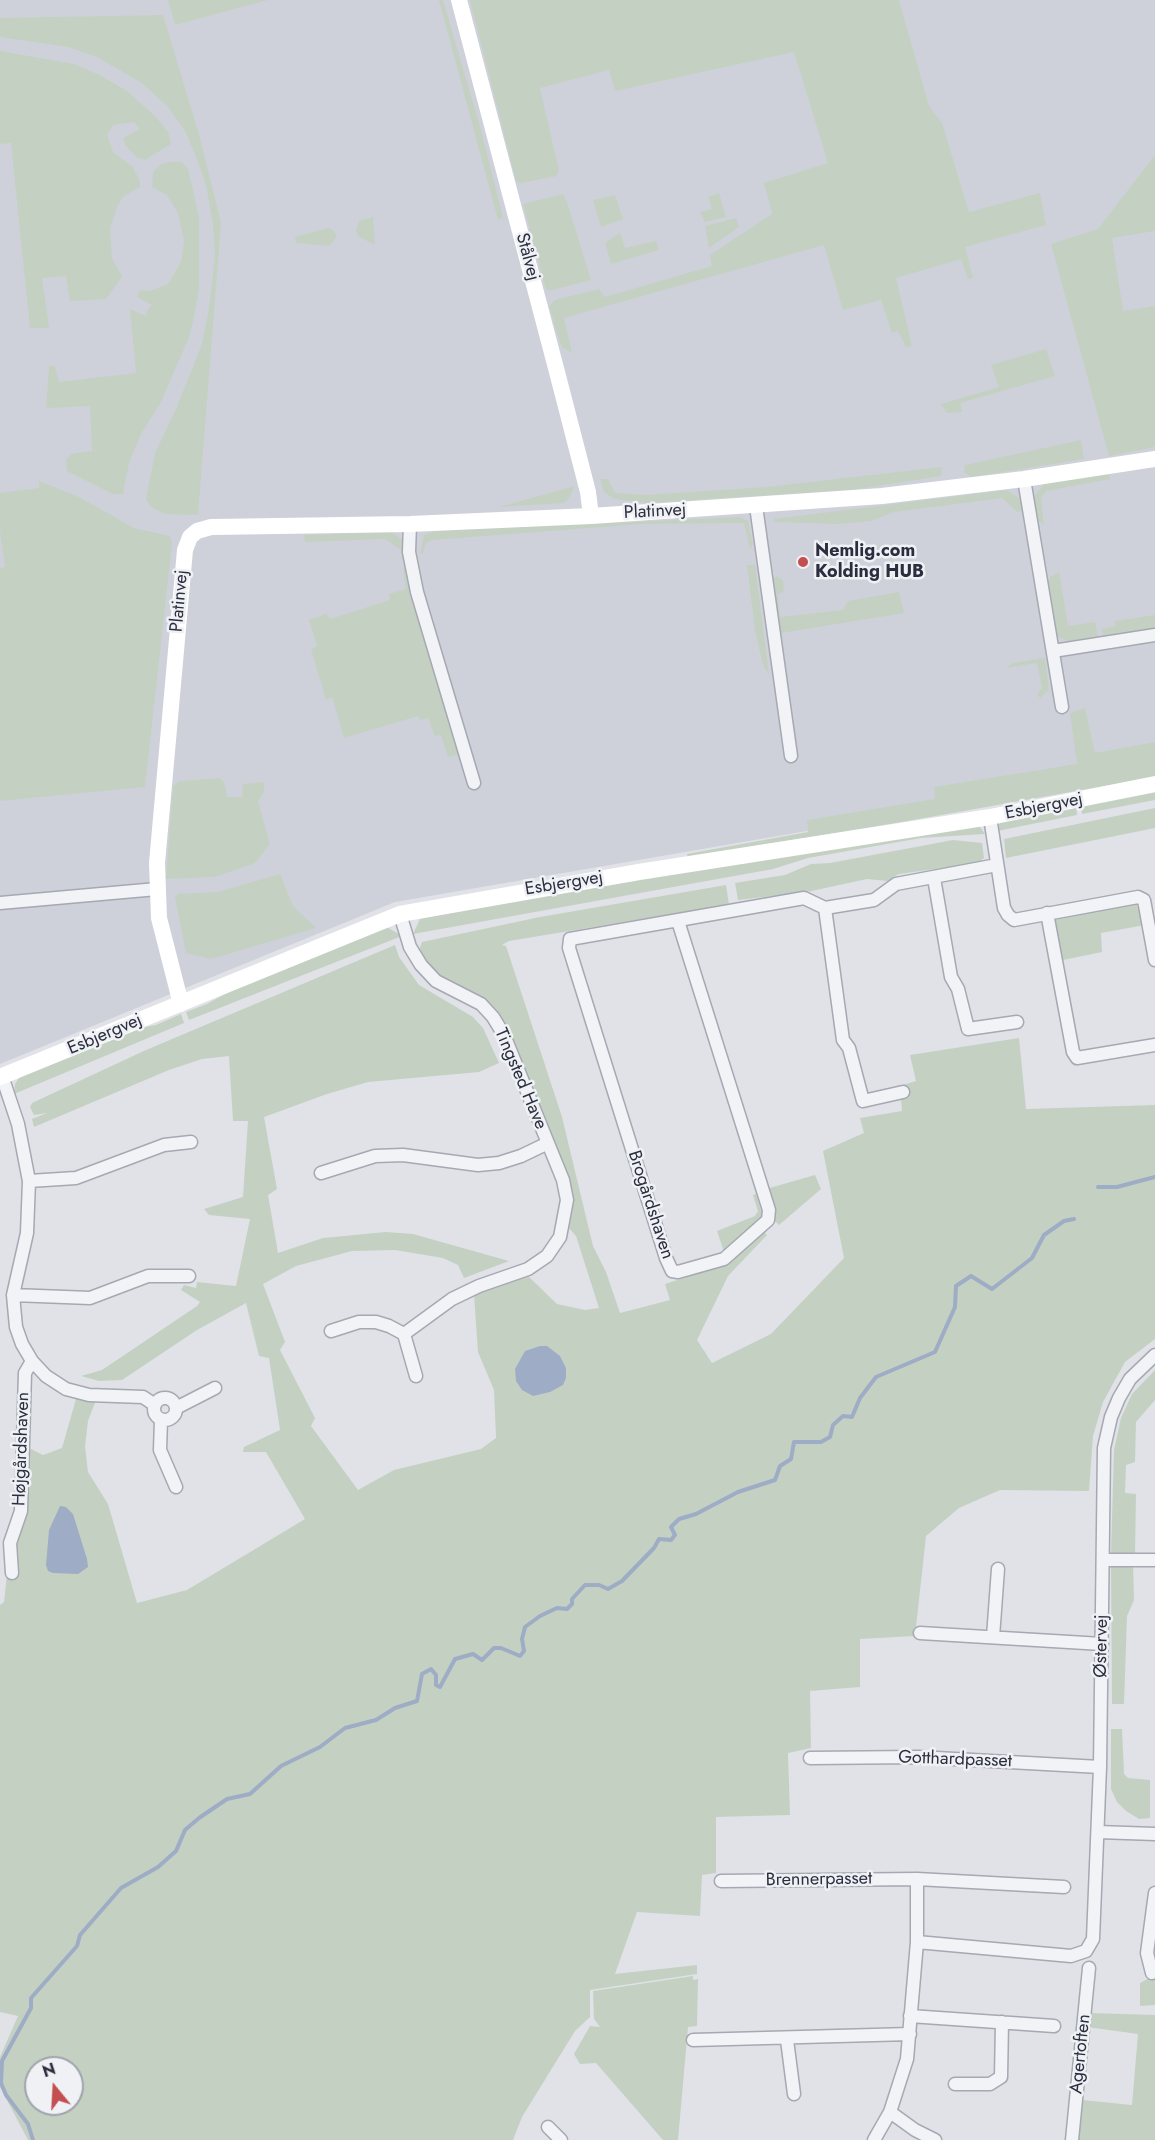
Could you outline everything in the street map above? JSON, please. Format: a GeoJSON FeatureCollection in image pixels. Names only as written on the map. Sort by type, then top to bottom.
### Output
{"type":"FeatureCollection","features":[{"type":"Feature","properties":{"kind":"street","name":"Stålvej"},"geometry":{"type":"LineString","coordinates":[[459,0],[568,412],[588,492],[591,516]]}},
{"type":"Feature","properties":{"kind":"street","name":"Platinvej"},"geometry":{"type":"LineString","coordinates":[[181,1004],[164,944],[157,889],[184,550],[190,537],[211,527],[410,524],[591,516],[882,496],[1024,480],[1155,459]]}},
{"type":"Feature","properties":{"kind":"street"},"geometry":{"type":"LineString","coordinates":[[1024,480],[1062,707]]}},
{"type":"Feature","properties":{"kind":"street"},"geometry":{"type":"LineString","coordinates":[[756,506],[791,756]]}},
{"type":"Feature","properties":{"kind":"street"},"geometry":{"type":"LineString","coordinates":[[410,524],[409,552],[417,592],[474,783]]}},
{"type":"Feature","properties":{"kind":"street"},"geometry":{"type":"LineString","coordinates":[[1053,651],[1155,635]]}},
{"type":"Feature","properties":{"kind":"street","name":"Esbjergvej"},"geometry":{"type":"LineString","coordinates":[[1,1077],[400,914],[607,877],[990,817],[1155,784]]}},
{"type":"Feature","properties":{"kind":"street"},"geometry":{"type":"LineString","coordinates":[[990,817],[1004,908],[1008,915],[1014,920],[1138,897],[1144,900],[1155,960]]}},
{"type":"Feature","properties":{"kind":"street","name":"Brogårdshaven"},"geometry":{"type":"LineString","coordinates":[[678,921],[769,1210],[768,1220],[724,1259],[678,1272],[672,1271],[666,1258],[569,948],[570,939],[576,935],[678,921],[804,898],[825,908],[874,900],[896,884],[997,865]]}},
{"type":"Feature","properties":{"kind":"street"},"geometry":{"type":"LineString","coordinates":[[934,878],[951,977],[958,989],[968,1029],[1017,1022]]}},
{"type":"Feature","properties":{"kind":"street"},"geometry":{"type":"LineString","coordinates":[[0,903],[157,889]]}},
{"type":"Feature","properties":{"kind":"street"},"geometry":{"type":"LineString","coordinates":[[825,908],[843,1040],[849,1048],[863,1101],[903,1092]]}},
{"type":"Feature","properties":{"kind":"street","name":"Tingsted Have"},"geometry":{"type":"LineString","coordinates":[[400,914],[410,946],[421,965],[436,981],[481,1004],[493,1017],[514,1059],[563,1180],[567,1200],[560,1237],[547,1256],[528,1269],[479,1286],[452,1299],[404,1334]]}},
{"type":"Feature","properties":{"kind":"street"},"geometry":{"type":"LineString","coordinates":[[1047,914],[1073,1052],[1077,1058],[1155,1045]]}},
{"type":"Feature","properties":{"kind":"street","name":"Højgårdshaven"},"geometry":{"type":"LineString","coordinates":[[1,1077],[18,1124],[29,1181],[27,1233],[13,1295],[16,1327],[32,1361],[46,1376],[66,1389],[89,1395],[143,1397],[155,1405]]}},
{"type":"Feature","properties":{"kind":"street"},"geometry":{"type":"LineString","coordinates":[[29,1181],[76,1178],[164,1145],[191,1142]]}},
{"type":"Feature","properties":{"kind":"street","name":"Tingsted Have"},"geometry":{"type":"LineString","coordinates":[[321,1173],[375,1156],[403,1155],[478,1165],[499,1163],[521,1156],[548,1143]]}},
{"type":"Feature","properties":{"kind":"street"},"geometry":{"type":"LineString","coordinates":[[13,1295],[90,1298],[148,1276],[189,1276]]}},
{"type":"Feature","properties":{"kind":"street"},"geometry":{"type":"LineString","coordinates":[[331,1331],[359,1322],[376,1322],[404,1334],[416,1376]]}},
{"type":"Feature","properties":{"kind":"street","name":"Østervej"},"geometry":{"type":"LineString","coordinates":[[917,1942],[1071,1956],[1086,1951],[1094,1939],[1100,1767],[1104,1448],[1111,1416],[1130,1379],[1155,1355]]}},
{"type":"Feature","properties":{"kind":"street","name":"Højgårdshaven"},"geometry":{"type":"LineString","coordinates":[[12,1573],[10,1543],[21,1510],[25,1373],[32,1361]]}},
{"type":"Feature","properties":{"kind":"street"},"geometry":{"type":"LineString","coordinates":[[162,1420],[172,1418],[176,1408],[215,1388]]}},
{"type":"Feature","properties":{"kind":"street"},"geometry":{"type":"LineString","coordinates":[[162,1420],[156,1415],[155,1405],[166,1399],[172,1401],[176,1408]]}},
{"type":"Feature","properties":{"kind":"street"},"geometry":{"type":"LineString","coordinates":[[162,1420],[160,1450],[176,1487]]}},
{"type":"Feature","properties":{"kind":"street"},"geometry":{"type":"LineString","coordinates":[[1103,1560],[1155,1560]]}},
{"type":"Feature","properties":{"kind":"street"},"geometry":{"type":"LineString","coordinates":[[993,1637],[998,1569]]}},
{"type":"Feature","properties":{"kind":"street"},"geometry":{"type":"LineString","coordinates":[[920,1633],[1102,1644]]}},
{"type":"Feature","properties":{"kind":"street","name":"Gotthardpasset"},"geometry":{"type":"LineString","coordinates":[[810,1758],[918,1757],[1100,1767]]}},
{"type":"Feature","properties":{"kind":"street"},"geometry":{"type":"LineString","coordinates":[[1098,1832],[1155,1834]]}},
{"type":"Feature","properties":{"kind":"street"},"geometry":{"type":"LineString","coordinates":[[874,2140],[890,2112],[900,2086],[910,2034],[917,1942],[917,1879]]}},
{"type":"Feature","properties":{"kind":"street","name":"Brennerpasset"},"geometry":{"type":"LineString","coordinates":[[721,1881],[917,1879],[1064,1887]]}},
{"type":"Feature","properties":{"kind":"street"},"geometry":{"type":"LineString","coordinates":[[1152,1973],[1147,1953],[1155,1893]]}},
{"type":"Feature","properties":{"kind":"street","name":"Agertoften"},"geometry":{"type":"LineString","coordinates":[[1072,2140],[1089,1968]]}},
{"type":"Feature","properties":{"kind":"street"},"geometry":{"type":"LineString","coordinates":[[910,2016],[1054,2026]]}},
{"type":"Feature","properties":{"kind":"street"},"geometry":{"type":"LineString","coordinates":[[955,2084],[990,2084],[1001,2077],[1002,2022]]}},
{"type":"Feature","properties":{"kind":"street"},"geometry":{"type":"LineString","coordinates":[[693,2040],[787,2040],[910,2034]]}},
{"type":"Feature","properties":{"kind":"street"},"geometry":{"type":"LineString","coordinates":[[787,2040],[794,2094]]}},
{"type":"Feature","properties":{"kind":"street"},"geometry":{"type":"LineString","coordinates":[[890,2112],[915,2130],[935,2140]]}},
{"type":"Feature","properties":{"kind":"street"},"geometry":{"type":"LineString","coordinates":[[548,2127],[561,2140]]}},
{"type":"Feature","properties":{"kind":"shaded area"},"geometry":{"type":"Polygon","coordinates":[[[0,0],[1155,0],[1155,771],[395,902],[0,1064],[0,0]]]}},
{"type":"Feature","properties":{"kind":"green space"},"geometry":{"type":"Polygon","coordinates":[[[168,0],[268,0],[175,25],[168,0]]]}},
{"type":"Feature","properties":{"kind":"green space"},"geometry":{"type":"Polygon","coordinates":[[[439,0],[443,0],[481,130],[503,217],[498,220],[439,0]]]}},
{"type":"Feature","properties":{"kind":"green space"},"geometry":{"type":"Polygon","coordinates":[[[470,0],[899,0],[929,106],[942,123],[969,212],[1040,193],[1046,225],[965,247],[973,278],[968,279],[961,259],[896,278],[912,346],[906,347],[898,331],[892,333],[881,300],[843,310],[824,245],[564,318],[572,353],[562,347],[558,336],[549,306],[555,300],[599,289],[605,297],[712,266],[710,255],[772,214],[764,183],[828,163],[794,52],[615,91],[609,70],[540,88],[559,171],[556,176],[521,183],[516,181],[470,0]]]}},
{"type":"Feature","properties":{"kind":"green space"},"geometry":{"type":"Polygon","coordinates":[[[163,15],[200,138],[221,223],[198,515],[165,514],[151,507],[146,499],[155,453],[176,409],[202,344],[209,308],[215,256],[213,224],[206,185],[197,159],[185,131],[168,107],[142,83],[97,57],[68,47],[0,37],[0,18],[163,15]]]}},
{"type":"Feature","properties":{"kind":"green space"},"geometry":{"type":"Polygon","coordinates":[[[0,51],[74,64],[100,75],[127,91],[155,116],[168,132],[171,144],[145,160],[136,157],[126,146],[123,138],[140,129],[134,122],[113,125],[107,135],[113,152],[133,167],[140,181],[140,187],[124,196],[118,205],[110,228],[112,258],[122,277],[106,299],[70,301],[66,276],[42,278],[49,328],[30,328],[11,143],[0,144],[0,51]]]}},
{"type":"Feature","properties":{"kind":"green space"},"geometry":{"type":"Polygon","coordinates":[[[1155,155],[1155,231],[1112,238],[1123,311],[1155,306],[1155,447],[1109,456],[1051,244],[1098,229],[1155,155]]]}},
{"type":"Feature","properties":{"kind":"green space"},"geometry":{"type":"Polygon","coordinates":[[[182,162],[188,169],[194,193],[199,220],[199,290],[190,335],[161,402],[141,434],[129,463],[123,494],[113,494],[67,471],[66,459],[72,454],[92,451],[90,406],[46,408],[49,366],[55,366],[59,382],[136,373],[130,309],[146,316],[147,310],[152,305],[137,297],[140,290],[150,291],[168,284],[181,262],[184,241],[178,213],[167,195],[152,187],[153,172],[161,164],[182,162]]]}},
{"type":"Feature","properties":{"kind":"green space"},"geometry":{"type":"Polygon","coordinates":[[[719,193],[726,217],[705,222],[700,212],[712,209],[708,197],[719,193]]]}},
{"type":"Feature","properties":{"kind":"green space"},"geometry":{"type":"Polygon","coordinates":[[[563,194],[591,280],[549,291],[546,289],[523,204],[563,194]]]}},
{"type":"Feature","properties":{"kind":"green space"},"geometry":{"type":"Polygon","coordinates":[[[615,195],[623,219],[601,227],[593,200],[615,195]]]}},
{"type":"Feature","properties":{"kind":"green space"},"geometry":{"type":"Polygon","coordinates":[[[373,217],[375,245],[358,236],[356,230],[359,221],[373,217]]]}},
{"type":"Feature","properties":{"kind":"green space"},"geometry":{"type":"Polygon","coordinates":[[[736,218],[739,227],[709,248],[705,226],[736,218]]]}},
{"type":"Feature","properties":{"kind":"green space"},"geometry":{"type":"Polygon","coordinates":[[[328,228],[333,230],[337,237],[329,246],[296,243],[295,237],[328,228]]]}},
{"type":"Feature","properties":{"kind":"green space"},"geometry":{"type":"Polygon","coordinates":[[[620,233],[625,248],[656,241],[659,250],[611,264],[605,243],[620,233]]]}},
{"type":"Feature","properties":{"kind":"green space"},"geometry":{"type":"Polygon","coordinates":[[[1046,349],[1055,376],[960,403],[962,412],[947,413],[941,404],[999,387],[991,365],[1046,349]]]}},
{"type":"Feature","properties":{"kind":"green space"},"geometry":{"type":"Polygon","coordinates":[[[1081,440],[1084,459],[971,477],[964,472],[965,465],[1081,440]]]}},
{"type":"Feature","properties":{"kind":"green space"},"geometry":{"type":"Polygon","coordinates":[[[942,467],[941,476],[852,490],[648,503],[614,499],[604,492],[600,479],[608,479],[615,493],[645,495],[767,487],[942,467]]]}},
{"type":"Feature","properties":{"kind":"green space"},"geometry":{"type":"Polygon","coordinates":[[[1109,473],[1110,479],[1046,491],[1041,498],[1044,525],[1038,521],[1033,498],[1045,483],[1109,473]]]}},
{"type":"Feature","properties":{"kind":"green space"},"geometry":{"type":"Polygon","coordinates":[[[39,481],[79,497],[134,528],[170,536],[172,543],[145,787],[0,801],[0,568],[5,567],[0,531],[0,493],[39,488],[39,481]]]}},
{"type":"Feature","properties":{"kind":"green space"},"geometry":{"type":"Polygon","coordinates":[[[575,486],[569,499],[563,503],[499,507],[575,486]]]}},
{"type":"Feature","properties":{"kind":"green space"},"geometry":{"type":"Polygon","coordinates":[[[1006,490],[1019,498],[1023,511],[1017,512],[1002,498],[894,512],[871,521],[838,524],[775,522],[774,519],[1006,490]]]}},
{"type":"Feature","properties":{"kind":"green space"},"geometry":{"type":"Polygon","coordinates":[[[739,517],[748,521],[753,544],[750,549],[744,523],[642,524],[433,540],[426,543],[423,553],[420,554],[424,535],[435,531],[739,517]]]}},
{"type":"Feature","properties":{"kind":"green space"},"geometry":{"type":"Polygon","coordinates":[[[392,532],[403,540],[408,559],[402,560],[401,550],[385,539],[305,542],[304,535],[392,532]]]}},
{"type":"Feature","properties":{"kind":"green space"},"geometry":{"type":"Polygon","coordinates":[[[747,565],[755,565],[769,674],[764,668],[755,631],[747,565]]]}},
{"type":"Feature","properties":{"kind":"green space"},"geometry":{"type":"Polygon","coordinates":[[[408,568],[461,754],[448,757],[441,735],[435,736],[428,718],[420,720],[418,716],[344,738],[332,697],[326,700],[311,649],[317,646],[309,620],[326,614],[330,619],[390,600],[389,594],[406,589],[403,569],[408,568]]]}},
{"type":"Feature","properties":{"kind":"green space"},"geometry":{"type":"Polygon","coordinates":[[[1059,572],[1068,626],[1095,622],[1098,636],[1068,641],[1058,637],[1054,632],[1047,583],[1050,577],[1059,572]]]}},
{"type":"Feature","properties":{"kind":"green space"},"geometry":{"type":"Polygon","coordinates":[[[777,576],[783,581],[784,592],[778,594],[780,617],[843,610],[848,601],[899,592],[904,613],[781,633],[776,630],[771,590],[772,579],[777,576]]]}},
{"type":"Feature","properties":{"kind":"green space"},"geometry":{"type":"Polygon","coordinates":[[[1155,615],[1155,629],[1103,636],[1102,629],[1116,626],[1115,621],[1155,615]]]}},
{"type":"Feature","properties":{"kind":"green space"},"geometry":{"type":"Polygon","coordinates":[[[1045,658],[1049,690],[1040,698],[1037,694],[1042,688],[1037,663],[1006,668],[1013,663],[1045,658]]]}},
{"type":"Feature","properties":{"kind":"green space"},"geometry":{"type":"Polygon","coordinates":[[[1085,708],[1095,753],[1155,742],[1155,777],[688,857],[687,854],[808,832],[807,820],[935,799],[934,787],[1077,764],[1070,713],[1085,708]]]}},
{"type":"Feature","properties":{"kind":"green space"},"geometry":{"type":"Polygon","coordinates":[[[220,778],[224,782],[227,797],[242,797],[243,784],[264,782],[264,792],[258,801],[270,844],[255,863],[215,877],[166,879],[173,786],[180,781],[220,778]]]}},
{"type":"Feature","properties":{"kind":"green space"},"geometry":{"type":"Polygon","coordinates":[[[1155,790],[1155,800],[1082,814],[1081,805],[1155,790]]]}},
{"type":"Feature","properties":{"kind":"green space"},"geometry":{"type":"Polygon","coordinates":[[[1076,805],[1077,815],[997,831],[999,824],[1005,819],[1076,805]]]}},
{"type":"Feature","properties":{"kind":"green space"},"geometry":{"type":"Polygon","coordinates":[[[1155,808],[1155,828],[1006,858],[1004,839],[1155,808]]]}},
{"type":"Feature","properties":{"kind":"green space"},"geometry":{"type":"Polygon","coordinates":[[[977,823],[985,834],[921,838],[808,858],[773,869],[413,934],[420,919],[474,907],[977,823]]]}},
{"type":"Feature","properties":{"kind":"green space"},"geometry":{"type":"Polygon","coordinates":[[[953,840],[982,843],[984,858],[978,863],[899,874],[887,881],[867,879],[807,892],[738,900],[735,883],[785,875],[811,864],[830,863],[953,840]]]}},
{"type":"Feature","properties":{"kind":"green space"},"geometry":{"type":"Polygon","coordinates":[[[280,874],[293,906],[316,928],[211,959],[186,953],[175,897],[178,894],[218,892],[280,874]]]}},
{"type":"Feature","properties":{"kind":"green space"},"geometry":{"type":"Polygon","coordinates":[[[726,885],[729,905],[723,909],[721,905],[708,908],[708,912],[702,909],[509,941],[502,945],[506,946],[562,1117],[593,1246],[606,1272],[620,1313],[670,1300],[665,1284],[725,1265],[764,1232],[767,1235],[728,1276],[697,1340],[712,1363],[771,1334],[844,1258],[823,1151],[864,1133],[860,1118],[902,1111],[901,1099],[906,1097],[903,1085],[916,1081],[910,1055],[1019,1038],[1026,1109],[1155,1105],[1155,1339],[1125,1362],[1103,1402],[1093,1436],[1089,1491],[1000,1490],[959,1508],[926,1536],[915,1636],[860,1639],[860,1687],[810,1691],[811,1748],[788,1753],[790,1815],[716,1817],[716,1873],[702,1875],[700,1916],[637,1912],[615,1974],[697,1965],[697,1974],[590,1990],[590,2017],[575,2031],[522,2117],[513,2140],[28,2140],[0,2087],[0,2057],[18,2016],[0,2012],[0,1605],[4,1602],[7,1575],[18,1575],[16,1543],[26,1514],[29,1448],[43,1455],[62,1448],[76,1399],[96,1400],[88,1421],[85,1446],[88,1472],[108,1504],[137,1603],[187,1590],[305,1519],[266,1452],[243,1452],[244,1447],[280,1430],[269,1358],[259,1356],[246,1303],[197,1330],[122,1380],[99,1381],[81,1376],[102,1370],[197,1306],[200,1302],[181,1290],[184,1285],[196,1288],[197,1282],[236,1286],[250,1219],[209,1215],[204,1209],[243,1197],[248,1121],[233,1121],[229,1056],[202,1059],[169,1070],[34,1127],[32,1119],[47,1113],[34,1115],[30,1107],[32,1103],[146,1050],[395,945],[399,957],[419,985],[473,1017],[483,1028],[499,1063],[479,1072],[368,1082],[264,1117],[277,1189],[268,1195],[278,1253],[323,1238],[386,1232],[413,1234],[509,1261],[464,1278],[458,1265],[443,1258],[395,1250],[352,1251],[296,1266],[263,1284],[285,1342],[280,1350],[315,1418],[311,1426],[358,1490],[394,1470],[481,1449],[496,1438],[494,1390],[478,1352],[474,1295],[498,1284],[527,1275],[557,1304],[585,1310],[599,1308],[576,1236],[569,1228],[573,1209],[572,1193],[509,1032],[441,978],[424,960],[420,948],[422,942],[540,917],[726,885]]]}},
{"type":"Feature","properties":{"kind":"green space"},"geometry":{"type":"Polygon","coordinates":[[[1136,903],[1145,925],[1101,933],[1102,952],[1063,960],[1055,920],[1136,903]]]}},
{"type":"Feature","properties":{"kind":"green space"},"geometry":{"type":"Polygon","coordinates":[[[387,927],[402,936],[189,1020],[186,1012],[207,1004],[237,987],[387,927]]]}},
{"type":"Feature","properties":{"kind":"green space"},"geometry":{"type":"Polygon","coordinates":[[[181,1014],[184,1023],[14,1094],[15,1084],[21,1075],[129,1030],[156,1025],[181,1014]]]}},
{"type":"Feature","properties":{"kind":"green space"},"geometry":{"type":"Polygon","coordinates":[[[815,1175],[821,1189],[779,1225],[774,1220],[766,1189],[815,1175]]]}},
{"type":"Feature","properties":{"kind":"green space"},"geometry":{"type":"Polygon","coordinates":[[[756,1194],[763,1217],[724,1252],[717,1231],[755,1216],[758,1211],[753,1195],[756,1194]]]}},
{"type":"Feature","properties":{"kind":"green space"},"geometry":{"type":"Polygon","coordinates":[[[1155,1370],[1155,1400],[1136,1422],[1135,1462],[1126,1465],[1125,1493],[1136,1494],[1135,1555],[1111,1554],[1114,1450],[1121,1418],[1132,1394],[1155,1370]]]}},
{"type":"Feature","properties":{"kind":"green space"},"geometry":{"type":"Polygon","coordinates":[[[1111,1564],[1133,1565],[1134,1600],[1127,1616],[1124,1704],[1112,1704],[1111,1564]]]}},
{"type":"Feature","properties":{"kind":"green space"},"geometry":{"type":"Polygon","coordinates":[[[1111,1729],[1122,1729],[1124,1774],[1128,1778],[1150,1780],[1150,1818],[1139,1819],[1126,1811],[1117,1802],[1111,1789],[1111,1729]]]}},
{"type":"Feature","properties":{"kind":"green space"},"geometry":{"type":"Polygon","coordinates":[[[1155,1975],[1155,2005],[1140,2006],[1140,1983],[1155,1975]]]}},
{"type":"Feature","properties":{"kind":"green space"},"geometry":{"type":"Polygon","coordinates":[[[693,1976],[693,1980],[698,1979],[697,2026],[688,2027],[678,2140],[663,2140],[596,2063],[580,2064],[574,2054],[590,2026],[600,2027],[594,2019],[593,1991],[693,1976]]]}},
{"type":"Feature","properties":{"kind":"green space"},"geometry":{"type":"Polygon","coordinates":[[[1089,2013],[1155,2015],[1155,2140],[1077,2140],[1082,2100],[1132,2105],[1138,2034],[1087,2027],[1089,2013]]]}},
{"type":"Feature","properties":{"kind":"water"},"geometry":{"type":"Polygon","coordinates":[[[547,1346],[560,1356],[566,1368],[566,1378],[563,1385],[550,1392],[533,1396],[522,1390],[516,1381],[515,1369],[525,1351],[547,1346]]]}},
{"type":"Feature","properties":{"kind":"water"},"geometry":{"type":"Polygon","coordinates":[[[60,1506],[66,1507],[73,1514],[87,1559],[88,1567],[78,1574],[53,1573],[48,1571],[46,1565],[49,1530],[60,1506]]]}},
{"type":"Feature","properties":{"kind":"waterway"},"geometry":{"type":"LineString","coordinates":[[1098,1187],[1117,1187],[1155,1177]]}},
{"type":"Feature","properties":{"kind":"waterway"},"geometry":{"type":"LineString","coordinates":[[33,2140],[28,2124],[6,2095],[1,2083],[2,2061],[31,2008],[31,1998],[77,1946],[80,1935],[121,1888],[158,1867],[176,1851],[185,1830],[227,1799],[250,1794],[281,1766],[320,1747],[345,1728],[376,1720],[395,1708],[417,1701],[422,1674],[431,1669],[436,1675],[436,1685],[440,1687],[455,1659],[473,1654],[482,1660],[494,1648],[501,1648],[520,1656],[524,1651],[522,1639],[525,1627],[540,1616],[557,1608],[567,1609],[572,1604],[572,1599],[585,1585],[599,1585],[608,1589],[622,1581],[654,1548],[659,1539],[671,1540],[675,1535],[671,1527],[679,1519],[696,1514],[738,1492],[775,1480],[780,1466],[791,1459],[794,1442],[821,1442],[830,1437],[833,1425],[843,1416],[852,1417],[860,1398],[876,1377],[935,1352],[955,1307],[956,1286],[971,1276],[992,1289],[1032,1258],[1044,1235],[1064,1221],[1074,1219]]}},
{"type":"Feature","properties":{"kind":"place","name":"Nemlig.com Kolding HUB"},"geometry":{"type":"Point","coordinates":[803,562]}}]}
